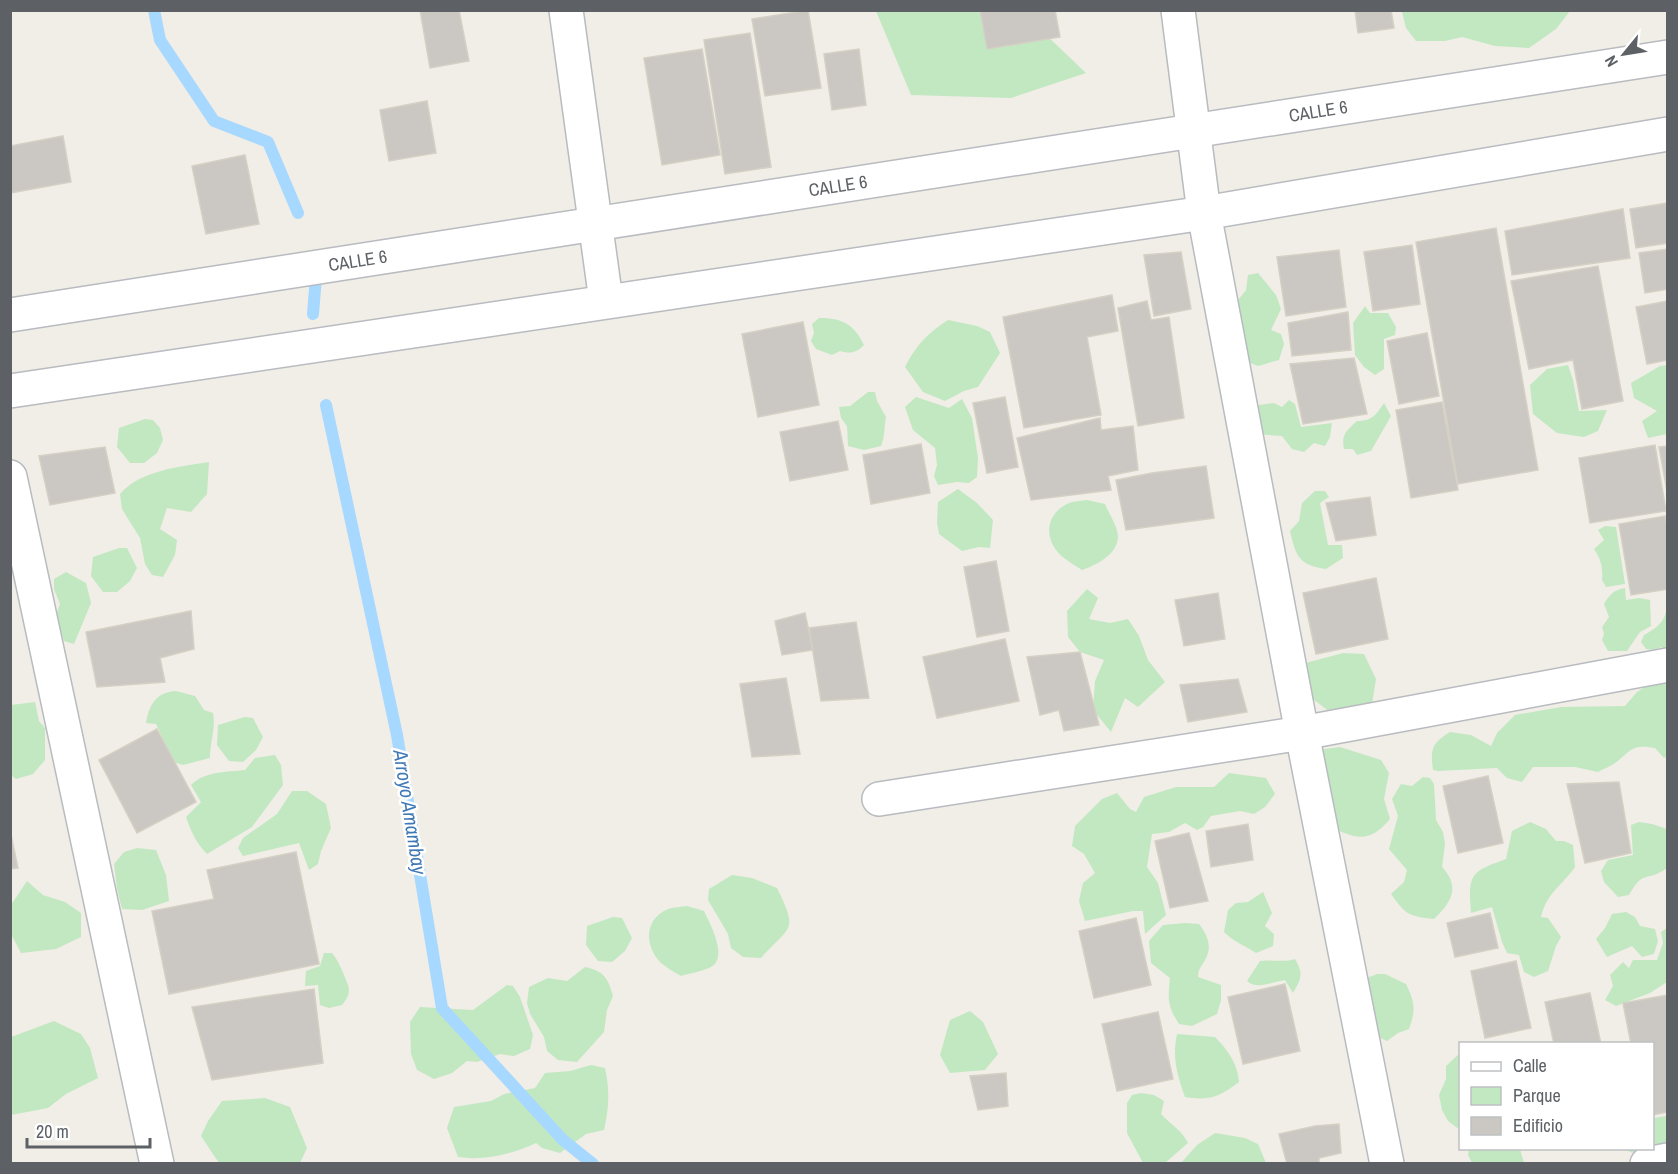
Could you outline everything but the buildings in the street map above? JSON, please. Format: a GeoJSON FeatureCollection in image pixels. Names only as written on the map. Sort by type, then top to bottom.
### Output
{"type":"FeatureCollection","features":[{"type":"Feature","properties":{"kind":"street"},"geometry":{"type":"LineString","coordinates":[[566,10],[606,301]]}},
{"type":"Feature","properties":{"kind":"street"},"geometry":{"type":"LineString","coordinates":[[1178,10],[1204,213],[1302,733],[1387,1164]]}},
{"type":"Feature","properties":{"kind":"street","name":"CALLE 6"},"geometry":{"type":"LineString","coordinates":[[10,315],[1668,57]]}},
{"type":"Feature","properties":{"kind":"street"},"geometry":{"type":"LineString","coordinates":[[10,390],[1204,213],[1668,134]]}},
{"type":"Feature","properties":{"kind":"street"},"geometry":{"type":"LineString","coordinates":[[10,477],[157,1164]]}},
{"type":"Feature","properties":{"kind":"street"},"geometry":{"type":"LineString","coordinates":[[879,799],[1302,733],[1668,665]]}},
{"type":"Feature","properties":{"kind":"street"},"geometry":{"type":"LineString","coordinates":[[1647,1164],[1668,1160]]}},
{"type":"Feature","properties":{"kind":"green space"},"geometry":{"type":"Polygon","coordinates":[[[1407,10],[1570,11],[1556,29],[1529,48],[1495,46],[1462,37],[1445,41],[1416,41],[1406,28],[1402,12],[1407,10]]]}},
{"type":"Feature","properties":{"kind":"green space"},"geometry":{"type":"Polygon","coordinates":[[[876,11],[1021,11],[1086,73],[1011,98],[911,95],[876,11]]]}},
{"type":"Feature","properties":{"kind":"green space"},"geometry":{"type":"Polygon","coordinates":[[[1258,273],[1276,295],[1281,309],[1271,330],[1281,334],[1284,344],[1279,360],[1258,366],[1240,359],[1232,308],[1246,290],[1248,275],[1258,273]]]}},
{"type":"Feature","properties":{"kind":"green space"},"geometry":{"type":"Polygon","coordinates":[[[1365,306],[1370,313],[1388,313],[1396,327],[1395,335],[1384,339],[1384,369],[1375,375],[1364,367],[1355,355],[1353,323],[1365,306]]]}},
{"type":"Feature","properties":{"kind":"green space"},"geometry":{"type":"Polygon","coordinates":[[[819,318],[834,319],[851,327],[864,345],[853,352],[840,351],[832,355],[816,349],[811,341],[814,333],[812,324],[819,318]]]}},
{"type":"Feature","properties":{"kind":"green space"},"geometry":{"type":"Polygon","coordinates":[[[948,320],[977,326],[990,332],[1000,353],[978,387],[945,401],[923,392],[905,367],[923,340],[948,320]]]}},
{"type":"Feature","properties":{"kind":"green space"},"geometry":{"type":"Polygon","coordinates":[[[1568,365],[1579,411],[1607,410],[1598,431],[1584,437],[1557,433],[1533,414],[1530,385],[1547,369],[1568,365]]]}},
{"type":"Feature","properties":{"kind":"green space"},"geometry":{"type":"Polygon","coordinates":[[[1667,365],[1667,434],[1648,438],[1642,421],[1657,411],[1634,398],[1631,383],[1660,366],[1667,365]]]}},
{"type":"Feature","properties":{"kind":"green space"},"geometry":{"type":"Polygon","coordinates":[[[868,392],[875,392],[886,417],[881,446],[864,450],[848,446],[847,426],[841,418],[839,407],[850,406],[868,392]]]}},
{"type":"Feature","properties":{"kind":"green space"},"geometry":{"type":"Polygon","coordinates":[[[916,397],[949,408],[962,399],[972,418],[978,458],[977,477],[969,483],[938,485],[934,476],[937,465],[935,448],[913,430],[905,407],[916,397]]]}},
{"type":"Feature","properties":{"kind":"green space"},"geometry":{"type":"Polygon","coordinates":[[[1289,400],[1295,404],[1301,427],[1332,423],[1330,437],[1325,446],[1314,443],[1304,452],[1292,449],[1282,436],[1253,434],[1251,406],[1274,403],[1282,407],[1289,400]]]}},
{"type":"Feature","properties":{"kind":"green space"},"geometry":{"type":"Polygon","coordinates":[[[1384,403],[1391,416],[1371,451],[1357,455],[1353,449],[1344,449],[1343,440],[1347,431],[1357,421],[1373,416],[1384,403]]]}},
{"type":"Feature","properties":{"kind":"green space"},"geometry":{"type":"Polygon","coordinates":[[[145,419],[153,420],[160,428],[163,440],[157,453],[144,463],[130,463],[117,447],[119,428],[145,419]]]}},
{"type":"Feature","properties":{"kind":"green space"},"geometry":{"type":"Polygon","coordinates":[[[209,462],[207,494],[191,512],[167,508],[160,529],[177,540],[175,555],[163,577],[152,575],[145,564],[140,538],[122,509],[120,494],[149,475],[209,462]]]}},
{"type":"Feature","properties":{"kind":"green space"},"geometry":{"type":"Polygon","coordinates":[[[958,489],[977,503],[993,520],[990,548],[979,547],[962,551],[939,534],[938,502],[958,489]]]}},
{"type":"Feature","properties":{"kind":"green space"},"geometry":{"type":"Polygon","coordinates":[[[1315,491],[1325,491],[1329,497],[1320,503],[1328,545],[1342,545],[1343,558],[1326,569],[1310,565],[1300,558],[1294,547],[1290,531],[1299,521],[1302,503],[1315,491]]]}},
{"type":"Feature","properties":{"kind":"green space"},"geometry":{"type":"Polygon","coordinates":[[[1087,500],[1105,504],[1118,536],[1117,543],[1110,554],[1100,562],[1082,570],[1056,550],[1049,530],[1053,517],[1062,507],[1071,502],[1087,500]]]}},
{"type":"Feature","properties":{"kind":"green space"},"geometry":{"type":"Polygon","coordinates":[[[1605,526],[1616,527],[1625,584],[1606,587],[1602,580],[1601,564],[1594,549],[1604,540],[1598,530],[1605,526]]]}},
{"type":"Feature","properties":{"kind":"green space"},"geometry":{"type":"Polygon","coordinates":[[[119,548],[127,548],[137,568],[130,581],[117,592],[103,592],[91,576],[93,557],[119,548]]]}},
{"type":"Feature","properties":{"kind":"green space"},"geometry":{"type":"Polygon","coordinates":[[[66,572],[86,583],[91,603],[74,644],[64,641],[56,615],[60,604],[54,589],[54,579],[66,572]]]}},
{"type":"Feature","properties":{"kind":"green space"},"geometry":{"type":"Polygon","coordinates":[[[1625,588],[1626,600],[1639,598],[1650,600],[1651,626],[1640,632],[1627,651],[1608,651],[1602,640],[1604,634],[1602,627],[1609,617],[1604,604],[1613,593],[1625,588]]]}},
{"type":"Feature","properties":{"kind":"green space"},"geometry":{"type":"Polygon","coordinates":[[[1087,589],[1098,598],[1089,619],[1110,623],[1128,619],[1139,636],[1148,660],[1165,682],[1138,707],[1125,698],[1111,732],[1093,710],[1095,681],[1104,660],[1080,652],[1068,637],[1067,611],[1087,589]]]}},
{"type":"Feature","properties":{"kind":"green space"},"geometry":{"type":"Polygon","coordinates":[[[1667,607],[1667,654],[1662,647],[1653,650],[1646,649],[1641,642],[1644,635],[1662,621],[1667,607]]]}},
{"type":"Feature","properties":{"kind":"green space"},"geometry":{"type":"Polygon","coordinates":[[[1343,653],[1364,654],[1376,679],[1371,710],[1330,712],[1305,693],[1302,664],[1343,653]]]}},
{"type":"Feature","properties":{"kind":"green space"},"geometry":{"type":"Polygon","coordinates":[[[1659,678],[1667,679],[1668,756],[1664,758],[1655,748],[1638,747],[1598,772],[1575,767],[1533,767],[1522,782],[1507,778],[1497,768],[1433,770],[1434,747],[1450,732],[1471,735],[1491,746],[1497,733],[1515,715],[1561,707],[1625,706],[1637,692],[1659,678]]]}},
{"type":"Feature","properties":{"kind":"green space"},"geometry":{"type":"Polygon","coordinates":[[[176,691],[195,696],[204,710],[213,713],[210,758],[183,765],[174,762],[156,724],[146,723],[149,710],[155,700],[164,694],[176,691]]]}},
{"type":"Feature","properties":{"kind":"green space"},"geometry":{"type":"Polygon","coordinates":[[[35,702],[39,721],[45,728],[45,760],[33,774],[16,779],[11,775],[11,705],[35,702]]]}},
{"type":"Feature","properties":{"kind":"green space"},"geometry":{"type":"Polygon","coordinates":[[[245,717],[253,718],[263,737],[256,750],[243,762],[229,761],[217,745],[218,725],[245,717]]]}},
{"type":"Feature","properties":{"kind":"green space"},"geometry":{"type":"Polygon","coordinates":[[[1340,747],[1381,760],[1389,773],[1384,799],[1390,819],[1369,836],[1347,834],[1329,826],[1317,750],[1340,747]]]}},
{"type":"Feature","properties":{"kind":"green space"},"geometry":{"type":"Polygon","coordinates":[[[275,755],[281,765],[283,785],[252,827],[207,854],[194,837],[186,817],[201,802],[191,785],[209,775],[245,770],[255,758],[275,755]]]}},
{"type":"Feature","properties":{"kind":"green space"},"geometry":{"type":"Polygon","coordinates":[[[1229,773],[1266,778],[1275,794],[1265,807],[1254,814],[1240,811],[1211,816],[1203,827],[1197,830],[1185,823],[1169,832],[1152,834],[1147,867],[1158,883],[1166,915],[1145,934],[1143,911],[1085,921],[1079,901],[1083,883],[1095,873],[1084,854],[1072,846],[1075,826],[1102,799],[1117,793],[1130,809],[1136,812],[1144,797],[1176,787],[1214,787],[1229,773]]]}},
{"type":"Feature","properties":{"kind":"green space"},"geometry":{"type":"Polygon","coordinates":[[[1423,777],[1430,778],[1434,784],[1436,820],[1443,832],[1445,844],[1442,867],[1448,874],[1452,888],[1449,901],[1434,919],[1408,913],[1391,894],[1404,882],[1407,870],[1389,849],[1398,816],[1392,799],[1401,784],[1412,786],[1423,777]]]}},
{"type":"Feature","properties":{"kind":"green space"},"geometry":{"type":"Polygon","coordinates":[[[292,791],[307,791],[326,804],[331,828],[318,864],[309,870],[299,843],[243,856],[238,848],[243,838],[277,814],[292,791]]]}},
{"type":"Feature","properties":{"kind":"green space"},"geometry":{"type":"Polygon","coordinates":[[[1530,822],[1546,829],[1556,841],[1564,841],[1573,845],[1575,867],[1551,895],[1544,908],[1541,917],[1548,918],[1561,937],[1548,971],[1534,977],[1524,972],[1519,955],[1507,953],[1492,907],[1471,913],[1470,900],[1471,882],[1474,876],[1485,867],[1506,859],[1512,831],[1530,822]]]}},
{"type":"Feature","properties":{"kind":"green space"},"geometry":{"type":"Polygon","coordinates":[[[1639,822],[1667,829],[1667,868],[1642,879],[1629,895],[1618,897],[1604,882],[1601,871],[1608,860],[1633,855],[1631,825],[1639,822]]]}},
{"type":"Feature","properties":{"kind":"green space"},"geometry":{"type":"Polygon","coordinates":[[[137,848],[156,850],[166,875],[169,901],[142,910],[122,909],[114,864],[124,852],[137,848]]]}},
{"type":"Feature","properties":{"kind":"green space"},"geometry":{"type":"Polygon","coordinates":[[[732,875],[752,878],[777,888],[788,913],[788,928],[785,933],[761,958],[743,957],[731,948],[728,934],[708,900],[709,889],[732,875]]]}},
{"type":"Feature","properties":{"kind":"green space"},"geometry":{"type":"Polygon","coordinates":[[[27,881],[43,895],[65,902],[81,913],[81,937],[56,949],[21,953],[11,934],[11,905],[27,881]]]}},
{"type":"Feature","properties":{"kind":"green space"},"geometry":{"type":"Polygon","coordinates":[[[1263,892],[1272,913],[1265,926],[1274,934],[1273,946],[1256,953],[1224,932],[1228,910],[1236,903],[1248,902],[1263,892]]]}},
{"type":"Feature","properties":{"kind":"green space"},"geometry":{"type":"Polygon","coordinates":[[[687,906],[704,911],[717,941],[718,957],[715,964],[709,968],[681,976],[663,965],[655,956],[649,941],[649,933],[654,919],[660,913],[670,908],[687,906]]]}},
{"type":"Feature","properties":{"kind":"green space"},"geometry":{"type":"Polygon","coordinates":[[[1626,912],[1635,917],[1640,926],[1655,929],[1658,941],[1654,954],[1642,957],[1632,946],[1607,957],[1596,939],[1612,914],[1626,912]]]}},
{"type":"Feature","properties":{"kind":"green space"},"geometry":{"type":"Polygon","coordinates":[[[613,917],[622,918],[632,938],[625,951],[612,962],[598,961],[586,945],[587,926],[613,917]]]}},
{"type":"Feature","properties":{"kind":"green space"},"geometry":{"type":"Polygon","coordinates":[[[1199,924],[1208,941],[1209,950],[1198,977],[1221,985],[1221,1000],[1217,1014],[1192,1026],[1179,1024],[1172,1012],[1169,1002],[1170,978],[1151,963],[1149,941],[1163,925],[1199,924]]]}},
{"type":"Feature","properties":{"kind":"green space"},"geometry":{"type":"Polygon","coordinates":[[[1667,928],[1667,982],[1650,993],[1616,1006],[1605,1000],[1613,986],[1610,975],[1623,962],[1629,968],[1633,960],[1657,960],[1663,943],[1661,932],[1667,928]]]}},
{"type":"Feature","properties":{"kind":"green space"},"geometry":{"type":"Polygon","coordinates":[[[324,953],[334,955],[349,988],[342,1005],[329,1008],[320,1005],[318,985],[305,986],[306,971],[320,966],[324,953]]]}},
{"type":"Feature","properties":{"kind":"green space"},"geometry":{"type":"Polygon","coordinates":[[[1295,959],[1300,969],[1300,976],[1293,993],[1285,980],[1260,985],[1247,981],[1260,961],[1295,959]]]}},
{"type":"Feature","properties":{"kind":"green space"},"geometry":{"type":"Polygon","coordinates":[[[585,967],[604,976],[613,996],[607,1010],[604,1032],[577,1062],[558,1060],[547,1051],[544,1037],[530,1014],[527,1003],[529,987],[548,978],[567,981],[585,967]]]}},
{"type":"Feature","properties":{"kind":"green space"},"geometry":{"type":"Polygon","coordinates":[[[1377,974],[1385,974],[1406,984],[1414,1006],[1409,1029],[1387,1041],[1369,1033],[1362,980],[1377,974]]]}},
{"type":"Feature","properties":{"kind":"green space"},"geometry":{"type":"Polygon","coordinates":[[[507,985],[513,986],[520,997],[533,1035],[530,1049],[514,1056],[500,1054],[477,1062],[467,1061],[452,1073],[434,1079],[417,1070],[411,1054],[410,1022],[420,1007],[473,1010],[507,985]]]}},
{"type":"Feature","properties":{"kind":"green space"},"geometry":{"type":"Polygon","coordinates":[[[970,1011],[983,1022],[998,1054],[985,1070],[950,1073],[940,1055],[950,1020],[970,1011]]]}},
{"type":"Feature","properties":{"kind":"green space"},"geometry":{"type":"Polygon","coordinates":[[[54,1021],[81,1034],[90,1048],[98,1078],[66,1094],[48,1108],[11,1115],[11,1037],[54,1021]]]}},
{"type":"Feature","properties":{"kind":"green space"},"geometry":{"type":"Polygon","coordinates":[[[1177,1034],[1215,1037],[1231,1057],[1237,1069],[1239,1082],[1214,1097],[1185,1097],[1176,1066],[1177,1034]]]}},
{"type":"Feature","properties":{"kind":"green space"},"geometry":{"type":"Polygon","coordinates":[[[1459,1054],[1459,1129],[1448,1121],[1442,1110],[1439,1095],[1446,1079],[1446,1066],[1459,1054]]]}},
{"type":"Feature","properties":{"kind":"green space"},"geometry":{"type":"Polygon","coordinates":[[[591,1065],[605,1068],[608,1099],[604,1130],[586,1134],[560,1153],[542,1148],[536,1143],[498,1156],[458,1157],[447,1128],[454,1107],[491,1101],[504,1094],[535,1088],[545,1073],[570,1071],[591,1065]]]}},
{"type":"Feature","properties":{"kind":"green space"},"geometry":{"type":"Polygon","coordinates":[[[1141,1093],[1154,1095],[1164,1101],[1161,1114],[1188,1143],[1165,1163],[1143,1163],[1127,1133],[1127,1103],[1132,1095],[1141,1093]]]}},
{"type":"Feature","properties":{"kind":"green space"},"geometry":{"type":"Polygon","coordinates":[[[265,1098],[290,1107],[307,1148],[300,1163],[219,1163],[201,1136],[222,1101],[265,1098]]]}},
{"type":"Feature","properties":{"kind":"green space"},"geometry":{"type":"Polygon","coordinates":[[[1667,1116],[1667,1163],[1627,1150],[1654,1150],[1654,1118],[1667,1116]]]}},
{"type":"Feature","properties":{"kind":"green space"},"geometry":{"type":"Polygon","coordinates":[[[1215,1133],[1245,1138],[1258,1144],[1266,1163],[1181,1163],[1197,1145],[1215,1133]]]}},
{"type":"Feature","properties":{"kind":"green space"},"geometry":{"type":"Polygon","coordinates":[[[1469,1150],[1520,1150],[1524,1163],[1472,1163],[1468,1155],[1469,1150]]]}},
{"type":"Feature","properties":{"kind":"waterway","name":"Arroyo Amambay"},"geometry":{"type":"LineString","coordinates":[[154,10],[160,40],[214,121],[268,142],[298,213]]}},
{"type":"Feature","properties":{"kind":"waterway","name":"Arroyo Amambay"},"geometry":{"type":"LineString","coordinates":[[313,314],[316,277]]}},
{"type":"Feature","properties":{"kind":"waterway","name":"Arroyo Amambay"},"geometry":{"type":"LineString","coordinates":[[326,405],[397,735],[442,1008],[563,1140],[593,1164]]}}]}
